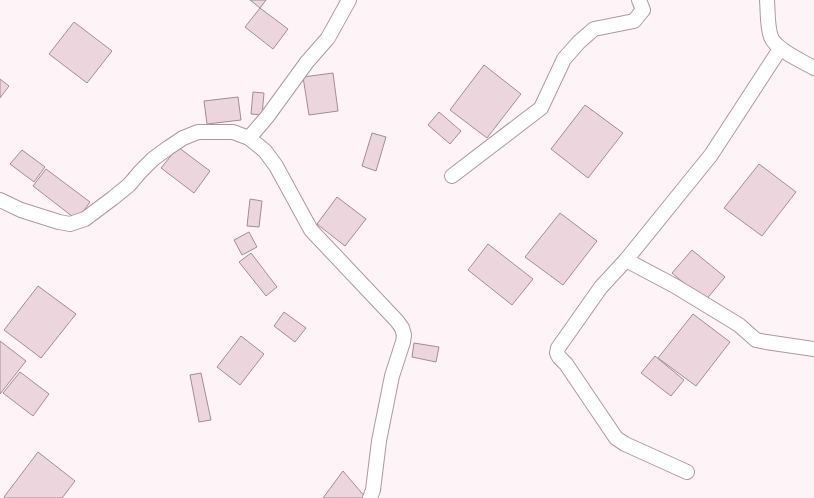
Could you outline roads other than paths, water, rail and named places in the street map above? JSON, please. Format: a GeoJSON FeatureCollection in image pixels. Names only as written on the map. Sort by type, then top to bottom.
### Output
{"type":"FeatureCollection","features":[{"type":"Feature","properties":{"kind":"street"},"geometry":{"type":"LineString","coordinates":[[249,138],[267,117],[307,62],[328,38],[349,0]]}},
{"type":"Feature","properties":{"kind":"street"},"geometry":{"type":"LineString","coordinates":[[452,176],[541,108],[564,59],[579,42],[594,29],[634,20],[643,10],[639,0]]}},
{"type":"Feature","properties":{"kind":"street"},"geometry":{"type":"LineString","coordinates":[[767,0],[768,22],[772,38],[780,49],[814,68]]}},
{"type":"Feature","properties":{"kind":"street"},"geometry":{"type":"LineString","coordinates":[[687,472],[625,444],[616,438],[566,364],[559,357],[557,353],[558,348],[601,287],[626,260],[711,155],[780,49]]}},
{"type":"Feature","properties":{"kind":"street"},"geometry":{"type":"LineString","coordinates":[[0,200],[21,210],[70,224],[85,219],[130,185],[140,172],[168,148],[183,138],[198,132],[234,132],[249,138],[266,151],[276,166],[311,230],[402,328],[404,335],[403,342],[392,376],[373,490],[370,498]]}},
{"type":"Feature","properties":{"kind":"street"},"geometry":{"type":"LineString","coordinates":[[626,260],[676,286],[740,326],[756,340],[814,348]]}}]}
